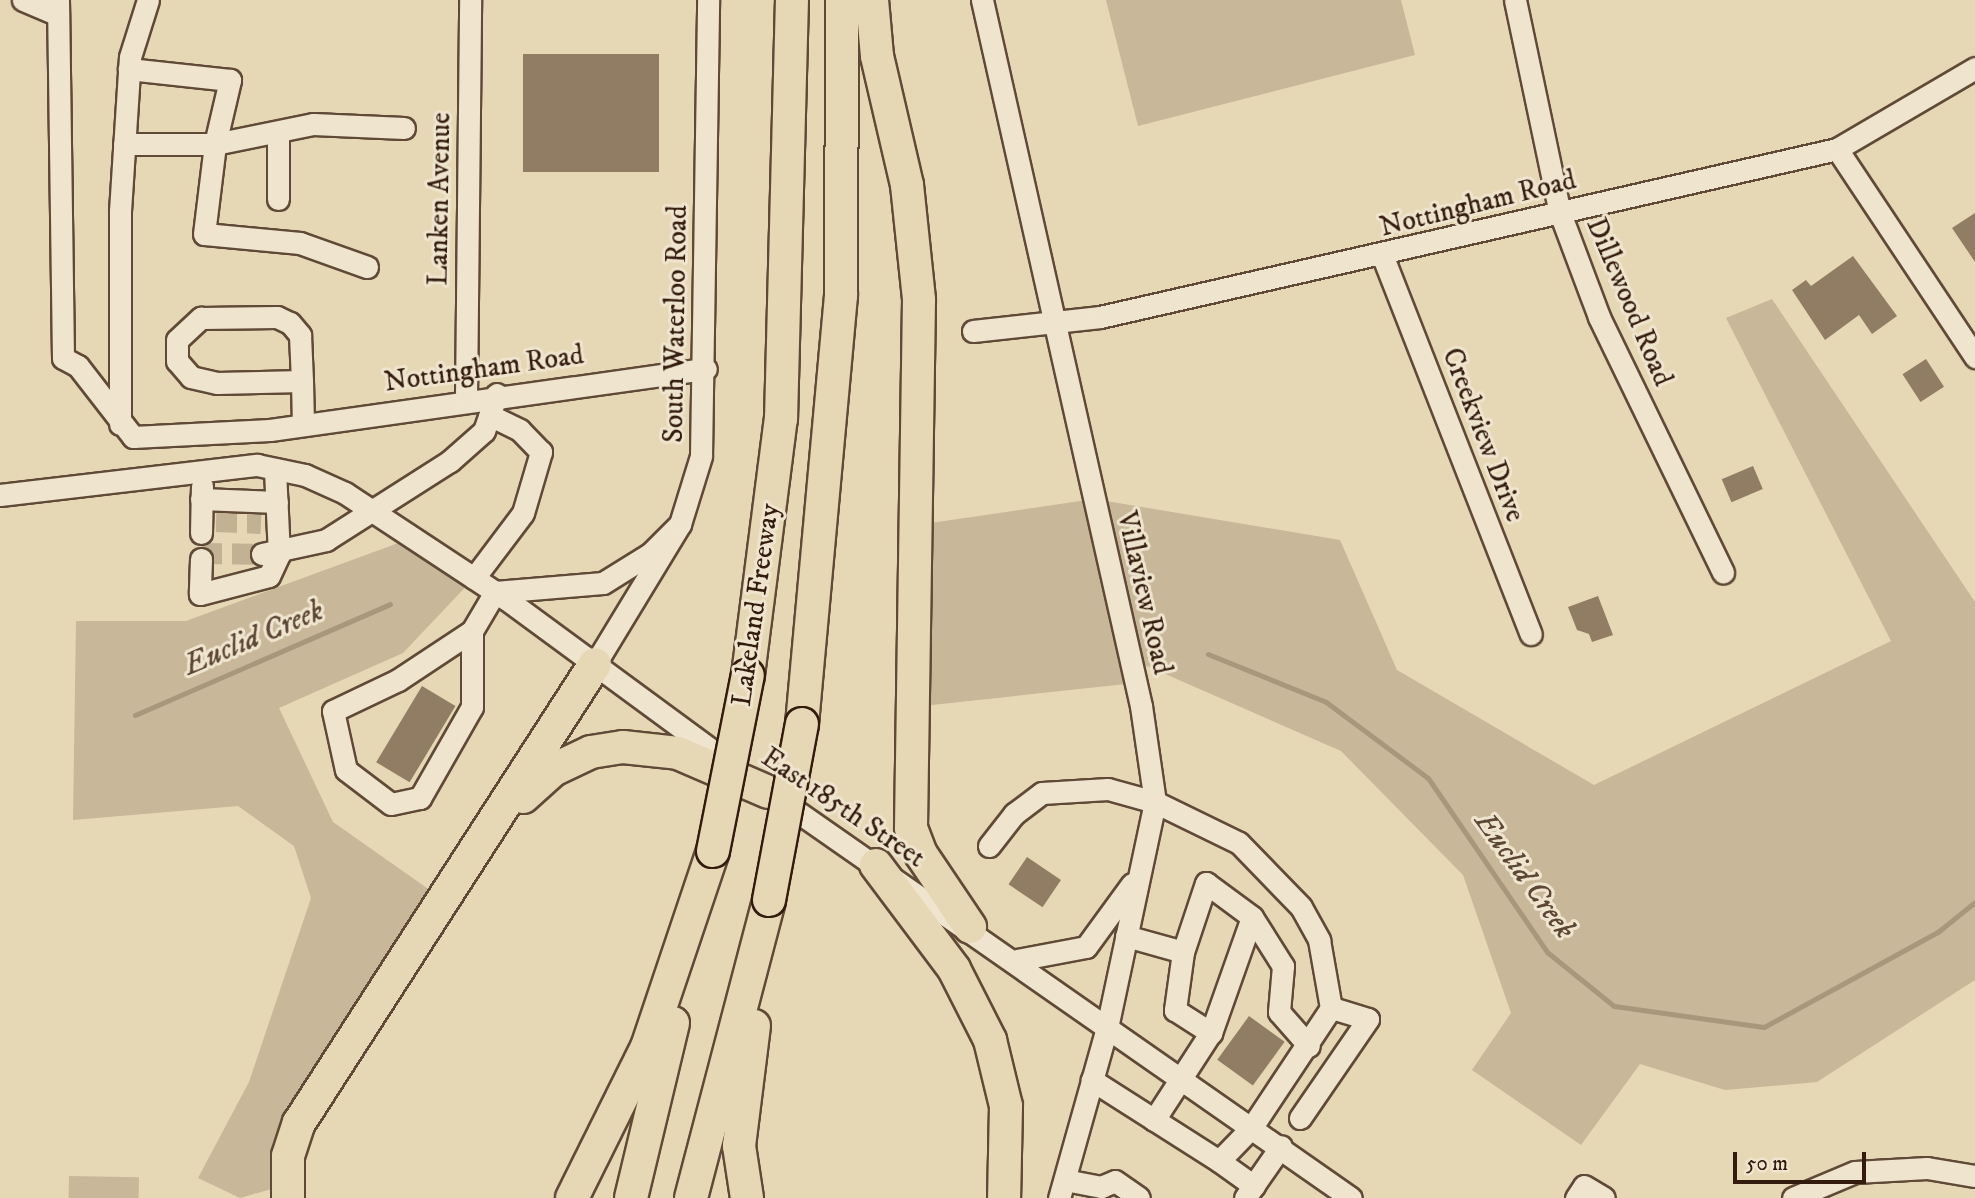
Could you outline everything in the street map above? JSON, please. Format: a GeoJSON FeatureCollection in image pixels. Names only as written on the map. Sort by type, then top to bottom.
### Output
{"type":"FeatureCollection","features":[{"type":"Feature","properties":{"kind":"highway","name":"Lakeland Freeway"},"geometry":{"type":"LineString","coordinates":[[631,1198],[713,851],[748,675],[781,419],[792,0]]}},
{"type":"Feature","properties":{"kind":"highway","name":"Lakeland Freeway"},"geometry":{"type":"LineString","coordinates":[[691,1198],[769,900],[802,724],[841,296],[842,0]]}},
{"type":"Feature","properties":{"kind":"highway"},"geometry":{"type":"LineString","coordinates":[[872,0],[877,56],[907,185],[919,300],[911,828],[970,927]]}},
{"type":"Feature","properties":{"kind":"highway"},"geometry":{"type":"LineString","coordinates":[[288,1198],[288,1156],[299,1123],[595,664]]}},
{"type":"Feature","properties":{"kind":"highway"},"geometry":{"type":"LineString","coordinates":[[491,826],[553,770],[591,752],[623,747],[678,753],[768,792]]}},
{"type":"Feature","properties":{"kind":"highway"},"geometry":{"type":"LineString","coordinates":[[572,1198],[647,1047],[713,851]]}},
{"type":"Feature","properties":{"kind":"highway"},"geometry":{"type":"LineString","coordinates":[[876,865],[954,969],[990,1040],[1006,1106],[1004,1198]]}},
{"type":"Feature","properties":{"kind":"highway"},"geometry":{"type":"LineString","coordinates":[[747,1198],[739,1146],[769,900]]}},
{"type":"Feature","properties":{"kind":"street"},"geometry":{"type":"LineString","coordinates":[[23,0],[58,7],[63,358],[78,366],[120,424]]}},
{"type":"Feature","properties":{"kind":"street"},"geometry":{"type":"LineString","coordinates":[[120,424],[124,144],[129,69],[148,0]]}},
{"type":"Feature","properties":{"kind":"street","name":"Lanken Avenue"},"geometry":{"type":"LineString","coordinates":[[466,398],[470,0]]}},
{"type":"Feature","properties":{"kind":"street","name":"South Waterloo Road"},"geometry":{"type":"LineString","coordinates":[[595,664],[680,524],[701,456],[706,369],[708,0]]}},
{"type":"Feature","properties":{"kind":"street","name":"Villaview Road"},"geometry":{"type":"LineString","coordinates":[[982,0],[1141,706],[1155,802],[1108,1024],[1062,1189]]}},
{"type":"Feature","properties":{"kind":"street","name":"Dillewood Road"},"geometry":{"type":"LineString","coordinates":[[1515,0],[1560,213],[1599,317],[1723,572]]}},
{"type":"Feature","properties":{"kind":"street","name":"Nottingham Road"},"geometry":{"type":"LineString","coordinates":[[973,331],[1053,319],[1100,317],[1383,257],[1838,149],[1975,68]]}},
{"type":"Feature","properties":{"kind":"street"},"geometry":{"type":"LineString","coordinates":[[129,69],[230,80],[215,144],[204,234],[300,243],[367,267]]}},
{"type":"Feature","properties":{"kind":"street"},"geometry":{"type":"LineString","coordinates":[[124,144],[215,144],[278,136],[313,124],[404,128]]}},
{"type":"Feature","properties":{"kind":"street"},"geometry":{"type":"LineString","coordinates":[[278,136],[278,199]]}},
{"type":"Feature","properties":{"kind":"street"},"geometry":{"type":"LineString","coordinates":[[1838,149],[1975,358]]}},
{"type":"Feature","properties":{"kind":"street","name":"Creekview Drive"},"geometry":{"type":"LineString","coordinates":[[1383,257],[1531,634]]}},
{"type":"Feature","properties":{"kind":"street"},"geometry":{"type":"LineString","coordinates":[[302,381],[217,383],[191,377],[177,361],[177,340],[201,318],[277,317],[300,335],[302,381],[303,424]]}},
{"type":"Feature","properties":{"kind":"street","name":"Nottingham Road"},"geometry":{"type":"LineString","coordinates":[[120,424],[147,441],[270,429],[466,398],[706,369]]}},
{"type":"Feature","properties":{"kind":"street"},"geometry":{"type":"LineString","coordinates":[[270,555],[326,540],[368,509],[450,461],[484,431],[497,394]]}},
{"type":"Feature","properties":{"kind":"street"},"geometry":{"type":"LineString","coordinates":[[474,578],[523,513],[541,452],[520,430],[489,415]]}},
{"type":"Feature","properties":{"kind":"street","name":"East 185th Street"},"geometry":{"type":"LineString","coordinates":[[0,495],[257,465],[305,475],[368,509],[495,592],[768,792],[970,927],[1351,1198]]}},
{"type":"Feature","properties":{"kind":"street"},"geometry":{"type":"LineString","coordinates":[[201,559],[200,594],[262,580],[270,555],[275,469]]}},
{"type":"Feature","properties":{"kind":"street"},"geometry":{"type":"LineString","coordinates":[[201,473],[205,518],[272,516]]}},
{"type":"Feature","properties":{"kind":"street"},"geometry":{"type":"LineString","coordinates":[[472,631],[472,707],[420,798],[391,804],[346,770],[333,711],[398,680],[472,631],[495,592],[603,583],[651,553],[680,524]]}},
{"type":"Feature","properties":{"kind":"street"},"geometry":{"type":"LineString","coordinates":[[989,846],[1014,814],[1042,793],[1080,786],[1155,802],[1239,844],[1301,907],[1319,940],[1331,1008],[1306,1050],[1252,1127],[1219,1161]]}},
{"type":"Feature","properties":{"kind":"street"},"geometry":{"type":"LineString","coordinates":[[1017,960],[1086,947],[1140,871]]}},
{"type":"Feature","properties":{"kind":"street"},"geometry":{"type":"LineString","coordinates":[[1209,1035],[1175,1010],[1183,952],[1206,883],[1252,917],[1283,966],[1279,1012],[1306,1050],[1332,1072]]}},
{"type":"Feature","properties":{"kind":"street"},"geometry":{"type":"LineString","coordinates":[[1154,1121],[1209,1035],[1252,917]]}},
{"type":"Feature","properties":{"kind":"street"},"geometry":{"type":"LineString","coordinates":[[1126,936],[1183,952]]}},
{"type":"Feature","properties":{"kind":"street"},"geometry":{"type":"LineString","coordinates":[[1300,1118],[1368,1016],[1331,1008]]}},
{"type":"Feature","properties":{"kind":"street"},"geometry":{"type":"LineString","coordinates":[[1092,1080],[1219,1161],[1250,1192],[1281,1146]]}},
{"type":"Feature","properties":{"kind":"street"},"geometry":{"type":"LineString","coordinates":[[1793,1198],[1855,1172],[1927,1168],[1975,1175]]}},
{"type":"Feature","properties":{"kind":"street"},"geometry":{"type":"LineString","coordinates":[[1062,1189],[1101,1187],[1115,1181],[1139,1198]]}},
{"type":"Feature","properties":{"kind":"street"},"geometry":{"type":"LineString","coordinates":[[1576,1198],[1584,1186],[1604,1198]]}},
{"type":"Feature","properties":{"kind":"shaded area"},"geometry":{"type":"Polygon","coordinates":[[[1106,0],[1401,0],[1415,55],[1138,126],[1106,0]]]}},
{"type":"Feature","properties":{"kind":"shaded area"},"geometry":{"type":"Polygon","coordinates":[[[1772,299],[1975,602],[1975,980],[1817,1082],[1725,1090],[1640,1064],[1581,1145],[1472,1070],[1511,1013],[1463,875],[1341,751],[1131,659],[1135,683],[913,707],[917,525],[1094,499],[1340,540],[1397,670],[1594,785],[1891,641],[1726,318],[1772,299]]]}},
{"type":"Feature","properties":{"kind":"shaded area"},"geometry":{"type":"Polygon","coordinates":[[[412,538],[474,578],[403,653],[279,708],[333,822],[444,900],[373,1008],[286,1185],[240,1198],[198,1178],[249,1082],[311,898],[294,846],[238,806],[73,820],[76,621],[186,621],[412,538]]]}},
{"type":"Feature","properties":{"kind":"shaded area"},"geometry":{"type":"Polygon","coordinates":[[[69,1176],[139,1177],[139,1198],[69,1198],[69,1176]]]}},
{"type":"Feature","properties":{"kind":"building"},"geometry":{"type":"Polygon","coordinates":[[[523,54],[659,54],[659,172],[523,172],[523,54]]]}},
{"type":"Feature","properties":{"kind":"building"},"geometry":{"type":"Polygon","coordinates":[[[1975,213],[1975,262],[1952,228],[1975,213]]]}},
{"type":"Feature","properties":{"kind":"building"},"geometry":{"type":"Polygon","coordinates":[[[1853,256],[1897,316],[1872,334],[1859,315],[1825,340],[1792,290],[1806,280],[1811,286],[1853,256]]]}},
{"type":"Feature","properties":{"kind":"building"},"geometry":{"type":"Polygon","coordinates":[[[1926,359],[1944,387],[1920,402],[1903,374],[1926,359]]]}},
{"type":"Feature","properties":{"kind":"building"},"geometry":{"type":"Polygon","coordinates":[[[1753,466],[1763,489],[1731,502],[1722,479],[1753,466]]]}},
{"type":"Feature","properties":{"kind":"building"},"geometry":{"type":"Polygon","coordinates":[[[1598,596],[1613,635],[1592,642],[1589,634],[1577,630],[1568,607],[1598,596]]]}},
{"type":"Feature","properties":{"kind":"building"},"geometry":{"type":"Polygon","coordinates":[[[422,686],[455,706],[410,782],[376,762],[422,686]]]}},
{"type":"Feature","properties":{"kind":"building"},"geometry":{"type":"Polygon","coordinates":[[[1027,857],[1061,880],[1043,907],[1009,884],[1027,857]]]}},
{"type":"Feature","properties":{"kind":"building"},"geometry":{"type":"Polygon","coordinates":[[[1249,1016],[1285,1042],[1253,1086],[1217,1060],[1249,1016]]]}},
{"type":"Feature","properties":{"kind":"waterway","name":"Euclid Creek"},"geometry":{"type":"LineString","coordinates":[[135,715],[390,604]]}},
{"type":"Feature","properties":{"kind":"waterway","name":"Euclid Creek"},"geometry":{"type":"LineString","coordinates":[[1208,654],[1326,702],[1428,778],[1547,952],[1614,1006],[1764,1027],[1939,931],[1975,902]]}},
{"type":"Feature","properties":{"kind":"tunnel"},"geometry":{"type":"LineString","coordinates":[[216,521],[261,523]]}},
{"type":"Feature","properties":{"kind":"tunnel"},"geometry":{"type":"LineString","coordinates":[[201,553],[262,554]]}}]}
